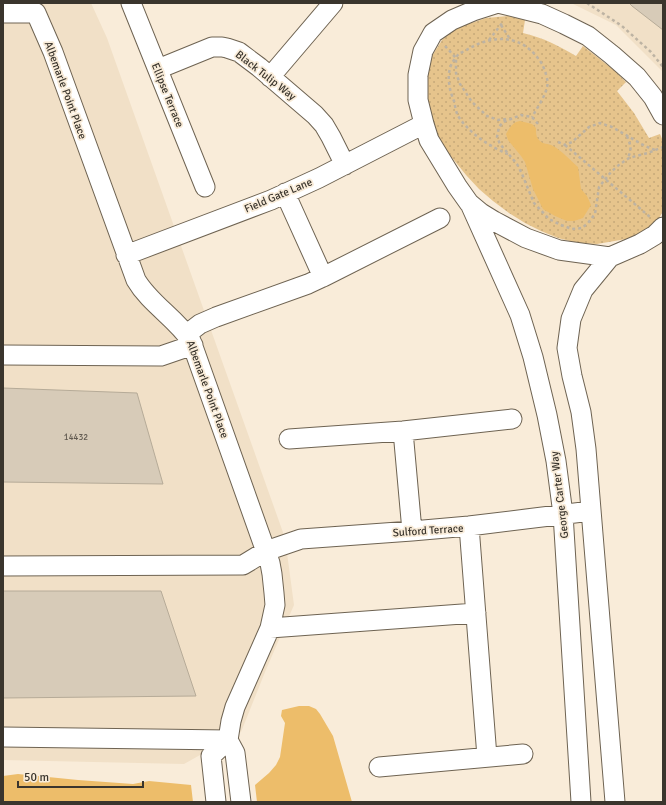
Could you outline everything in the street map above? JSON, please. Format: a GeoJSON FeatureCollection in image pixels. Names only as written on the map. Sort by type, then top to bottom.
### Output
{"type":"FeatureCollection","features":[{"type":"Feature","properties":{"kind":"street","name":"Ellipse Terrace"},"geometry":{"type":"LineString","coordinates":[[131,3],[205,187]]}},
{"type":"Feature","properties":{"kind":"street"},"geometry":{"type":"LineString","coordinates":[[270,78],[333,3]]}},
{"type":"Feature","properties":{"kind":"street","name":"George Carter Way"},"geometry":{"type":"LineString","coordinates":[[581,802],[563,514],[549,422],[533,358],[520,315],[469,203],[429,140],[418,100],[418,75],[423,51],[433,33],[452,20],[498,3],[542,14],[588,36],[638,77],[653,97],[663,114]]}},
{"type":"Feature","properties":{"kind":"street","name":"Albemarle Point Place"},"geometry":{"type":"LineString","coordinates":[[3,12],[36,13],[53,52],[136,280],[144,292],[190,340],[266,551],[272,574],[274,593],[274,605],[270,628],[235,707],[228,740]]}},
{"type":"Feature","properties":{"kind":"street","name":"Black Tulip Way"},"geometry":{"type":"LineString","coordinates":[[158,69],[207,49],[216,47],[227,48],[238,52],[315,115],[324,125],[345,165]]}},
{"type":"Feature","properties":{"kind":"street","name":"Field Gate Lane"},"geometry":{"type":"LineString","coordinates":[[126,255],[285,193],[319,178],[424,124]]}},
{"type":"Feature","properties":{"kind":"street"},"geometry":{"type":"LineString","coordinates":[[285,193],[323,277]]}},
{"type":"Feature","properties":{"kind":"street","name":"George Carter Way"},"geometry":{"type":"LineString","coordinates":[[469,203],[494,221],[526,238],[559,250],[610,258]]}},
{"type":"Feature","properties":{"kind":"street"},"geometry":{"type":"LineString","coordinates":[[3,355],[161,356],[190,340],[200,324],[308,284],[440,218]]}},
{"type":"Feature","properties":{"kind":"street"},"geometry":{"type":"LineString","coordinates":[[615,802],[586,449],[581,412],[567,348],[571,318],[583,290],[610,258],[640,244],[663,228]]}},
{"type":"Feature","properties":{"kind":"street"},"geometry":{"type":"LineString","coordinates":[[289,439],[403,431],[512,420]]}},
{"type":"Feature","properties":{"kind":"street"},"geometry":{"type":"LineString","coordinates":[[403,431],[412,531]]}},
{"type":"Feature","properties":{"kind":"street","name":"Sulford Terrace"},"geometry":{"type":"LineString","coordinates":[[3,566],[243,565],[266,551],[301,539],[469,526],[591,511]]}},
{"type":"Feature","properties":{"kind":"street"},"geometry":{"type":"LineString","coordinates":[[469,526],[487,757]]}},
{"type":"Feature","properties":{"kind":"street"},"geometry":{"type":"LineString","coordinates":[[270,628],[476,613]]}},
{"type":"Feature","properties":{"kind":"street"},"geometry":{"type":"LineString","coordinates":[[3,737],[228,740]]}},
{"type":"Feature","properties":{"kind":"street"},"geometry":{"type":"LineString","coordinates":[[216,802],[211,756],[228,740]]}},
{"type":"Feature","properties":{"kind":"street"},"geometry":{"type":"LineString","coordinates":[[228,740],[235,752],[241,802]]}},
{"type":"Feature","properties":{"kind":"street"},"geometry":{"type":"LineString","coordinates":[[379,767],[523,754]]}},
{"type":"Feature","properties":{"kind":"path"},"geometry":{"type":"LineString","coordinates":[[587,3],[622,26],[651,52],[663,67]]}},
{"type":"Feature","properties":{"kind":"path"},"geometry":{"type":"LineString","coordinates":[[501,25],[511,40]]}},
{"type":"Feature","properties":{"kind":"path"},"geometry":{"type":"LineString","coordinates":[[433,33],[456,58],[456,73],[460,84],[472,102],[487,116],[498,120],[510,119]]}},
{"type":"Feature","properties":{"kind":"path"},"geometry":{"type":"LineString","coordinates":[[509,154],[498,150],[471,131],[458,115],[450,88],[449,78],[450,68],[456,58],[476,44],[488,40],[511,40],[521,43],[539,59],[544,68],[548,86],[532,117]]}},
{"type":"Feature","properties":{"kind":"path"},"geometry":{"type":"LineString","coordinates":[[538,124],[532,117],[521,115],[503,122],[499,127],[497,137],[500,144],[517,164],[534,203],[550,219],[572,229],[582,228],[588,224],[595,214],[599,187],[611,172],[630,155],[631,146],[627,136]]}},
{"type":"Feature","properties":{"kind":"path"},"geometry":{"type":"LineString","coordinates":[[565,145],[572,142],[589,128],[600,123],[612,127],[645,146],[656,150]]}},
{"type":"Feature","properties":{"kind":"path"},"geometry":{"type":"LineString","coordinates":[[558,142],[565,145],[663,228]]}},
{"type":"Feature","properties":{"kind":"path"},"geometry":{"type":"LineString","coordinates":[[624,161],[663,147]]}},
{"type":"Feature","properties":{"kind":"shaded area"},"geometry":{"type":"Polygon","coordinates":[[[3,3],[91,3],[107,38],[285,538],[294,605],[241,732],[184,764],[3,760],[3,3]]]}},
{"type":"Feature","properties":{"kind":"shaded area"},"geometry":{"type":"Polygon","coordinates":[[[571,3],[663,3],[663,72],[616,25],[571,3]]]}},
{"type":"Feature","properties":{"kind":"shaded area"},"geometry":{"type":"Polygon","coordinates":[[[508,16],[525,20],[523,33],[550,42],[576,56],[583,46],[615,71],[626,82],[617,91],[634,113],[649,138],[660,134],[663,141],[663,211],[657,222],[647,231],[632,238],[597,244],[578,243],[558,238],[525,223],[493,201],[466,175],[445,149],[430,116],[427,95],[428,74],[432,56],[442,40],[454,29],[486,18],[508,16]]]}},
{"type":"Feature","properties":{"kind":"shaded area"},"geometry":{"type":"Polygon","coordinates":[[[520,121],[532,124],[536,128],[538,139],[541,142],[556,148],[578,167],[581,189],[587,196],[591,205],[583,218],[574,221],[567,221],[543,209],[533,189],[525,162],[508,140],[506,134],[515,122],[520,121]]]}},
{"type":"Feature","properties":{"kind":"shaded area"},"geometry":{"type":"Polygon","coordinates":[[[299,706],[309,706],[316,709],[333,736],[352,802],[257,802],[255,785],[269,773],[276,765],[280,757],[285,723],[281,716],[282,710],[299,706]]]}},
{"type":"Feature","properties":{"kind":"shaded area"},"geometry":{"type":"Polygon","coordinates":[[[18,774],[133,784],[149,781],[191,785],[193,802],[3,802],[3,776],[18,774]]]}},
{"type":"Feature","properties":{"kind":"building"},"geometry":{"type":"Polygon","coordinates":[[[629,3],[663,3],[663,30],[632,6],[629,3]]]}},
{"type":"Feature","properties":{"kind":"building"},"geometry":{"type":"Polygon","coordinates":[[[3,388],[137,393],[163,484],[3,482],[3,388]]]}},
{"type":"Feature","properties":{"kind":"building"},"geometry":{"type":"Polygon","coordinates":[[[3,591],[161,591],[196,696],[3,698],[3,591]]]}}]}
